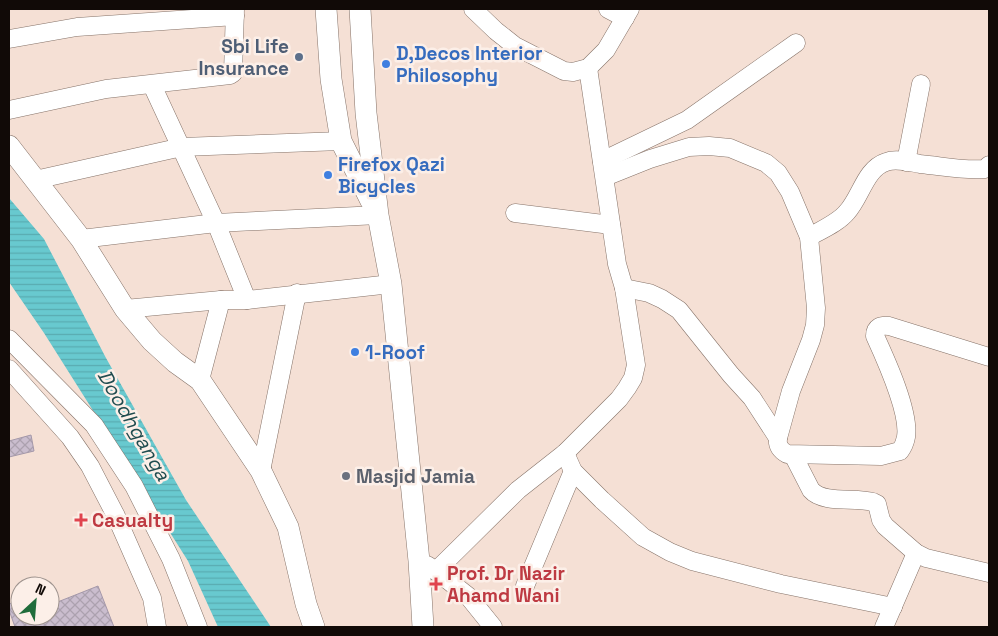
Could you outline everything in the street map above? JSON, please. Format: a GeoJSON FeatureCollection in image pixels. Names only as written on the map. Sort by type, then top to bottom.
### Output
{"type":"FeatureCollection","features":[{"type":"Feature","properties":{"kind":"main road"},"geometry":{"type":"LineString","coordinates":[[326,9],[331,79],[341,141],[378,215]]}},
{"type":"Feature","properties":{"kind":"main road"},"geometry":{"type":"LineString","coordinates":[[352,9],[356,98],[366,113]]}},
{"type":"Feature","properties":{"kind":"main road"},"geometry":{"type":"LineString","coordinates":[[360,9],[366,113],[378,215],[391,284],[428,566],[424,627]]}},
{"type":"Feature","properties":{"kind":"main road"},"geometry":{"type":"LineString","coordinates":[[9,146],[81,240],[125,309],[152,341],[175,362],[200,380],[261,471],[288,527],[306,604],[314,627]]}},
{"type":"Feature","properties":{"kind":"street"},"geometry":{"type":"LineString","coordinates":[[473,9],[496,31],[516,46],[564,71],[573,72],[588,68],[606,50],[627,13],[608,9]]}},
{"type":"Feature","properties":{"kind":"street"},"geometry":{"type":"LineString","coordinates":[[9,39],[76,27],[235,12],[233,73],[224,77],[106,90],[9,110]]}},
{"type":"Feature","properties":{"kind":"street"},"geometry":{"type":"LineString","coordinates":[[604,169],[687,120],[796,43]]}},
{"type":"Feature","properties":{"kind":"street"},"geometry":{"type":"LineString","coordinates":[[493,627],[468,596],[428,566],[565,453],[619,399],[633,378],[636,365],[624,288],[617,264],[588,68]]}},
{"type":"Feature","properties":{"kind":"street"},"geometry":{"type":"LineString","coordinates":[[906,162],[921,84]]}},
{"type":"Feature","properties":{"kind":"street"},"geometry":{"type":"LineString","coordinates":[[152,85],[216,223],[247,300]]}},
{"type":"Feature","properties":{"kind":"street"},"geometry":{"type":"LineString","coordinates":[[35,180],[182,147],[341,141]]}},
{"type":"Feature","properties":{"kind":"street"},"geometry":{"type":"LineString","coordinates":[[604,169],[650,159],[689,146],[730,148],[766,163],[778,173],[790,192],[809,237],[816,308],[815,325],[791,391],[778,438],[778,446],[781,451],[793,455],[881,456],[900,452],[904,445],[907,427],[897,387],[875,336],[878,327],[883,325],[889,326],[989,357]]}},
{"type":"Feature","properties":{"kind":"street"},"geometry":{"type":"LineString","coordinates":[[809,237],[846,214],[874,169],[885,162],[906,162],[965,170],[985,169],[989,165]]}},
{"type":"Feature","properties":{"kind":"street"},"geometry":{"type":"LineString","coordinates":[[515,213],[611,225]]}},
{"type":"Feature","properties":{"kind":"street"},"geometry":{"type":"LineString","coordinates":[[81,240],[216,223],[378,215]]}},
{"type":"Feature","properties":{"kind":"street"},"geometry":{"type":"LineString","coordinates":[[125,309],[221,300],[247,300],[391,284]]}},
{"type":"Feature","properties":{"kind":"street"},"geometry":{"type":"LineString","coordinates":[[624,288],[649,293],[679,310],[752,398],[778,438]]}},
{"type":"Feature","properties":{"kind":"street"},"geometry":{"type":"LineString","coordinates":[[261,471],[297,293]]}},
{"type":"Feature","properties":{"kind":"street"},"geometry":{"type":"LineString","coordinates":[[200,380],[221,300]]}},
{"type":"Feature","properties":{"kind":"street"},"geometry":{"type":"LineString","coordinates":[[9,339],[94,424],[138,494],[171,559],[198,627]]}},
{"type":"Feature","properties":{"kind":"street"},"geometry":{"type":"LineString","coordinates":[[9,369],[70,437],[90,466],[116,516],[152,598],[157,627]]}},
{"type":"Feature","properties":{"kind":"street"},"geometry":{"type":"LineString","coordinates":[[565,453],[574,471],[634,530],[652,543],[670,552],[692,561],[781,584],[893,607]]}},
{"type":"Feature","properties":{"kind":"street"},"geometry":{"type":"LineString","coordinates":[[793,455],[814,494],[824,498],[868,500],[874,503],[885,526],[916,553],[926,558],[989,574]]}},
{"type":"Feature","properties":{"kind":"street"},"geometry":{"type":"LineString","coordinates":[[525,586],[574,471]]}},
{"type":"Feature","properties":{"kind":"street"},"geometry":{"type":"LineString","coordinates":[[884,627],[916,553]]}},
{"type":"Feature","properties":{"kind":"water","name":"Doodhganga"},"geometry":{"type":"Polygon","coordinates":[[[9,198],[44,239],[106,358],[186,500],[271,627],[218,627],[188,561],[44,333],[9,282],[9,198]]]}},
{"type":"Feature","properties":{"kind":"building"},"geometry":{"type":"Polygon","coordinates":[[[31,435],[34,451],[9,457],[9,441],[31,435]]]}},
{"type":"Feature","properties":{"kind":"building"},"geometry":{"type":"Polygon","coordinates":[[[98,586],[114,627],[15,627],[60,626],[60,601],[98,586]]]}},
{"type":"Feature","properties":{"kind":"place","name":"Sbi Life Insurance"},"geometry":{"type":"Point","coordinates":[299,57]}},
{"type":"Feature","properties":{"kind":"place","name":"D,Decos Interior Philosophy"},"geometry":{"type":"Point","coordinates":[386,64]}},
{"type":"Feature","properties":{"kind":"place","name":"Firefox Qazi Bicycles"},"geometry":{"type":"Point","coordinates":[328,175]}},
{"type":"Feature","properties":{"kind":"place","name":"1-Roof"},"geometry":{"type":"Point","coordinates":[355,352]}},
{"type":"Feature","properties":{"kind":"place","name":"Masjid Jamia"},"geometry":{"type":"Point","coordinates":[346,476]}},
{"type":"Feature","properties":{"kind":"place","name":"Casualty"},"geometry":{"type":"Point","coordinates":[81,520]}},
{"type":"Feature","properties":{"kind":"place","name":"Prof. Dr Nazir Ahamd Wani"},"geometry":{"type":"Point","coordinates":[436,584]}}]}
